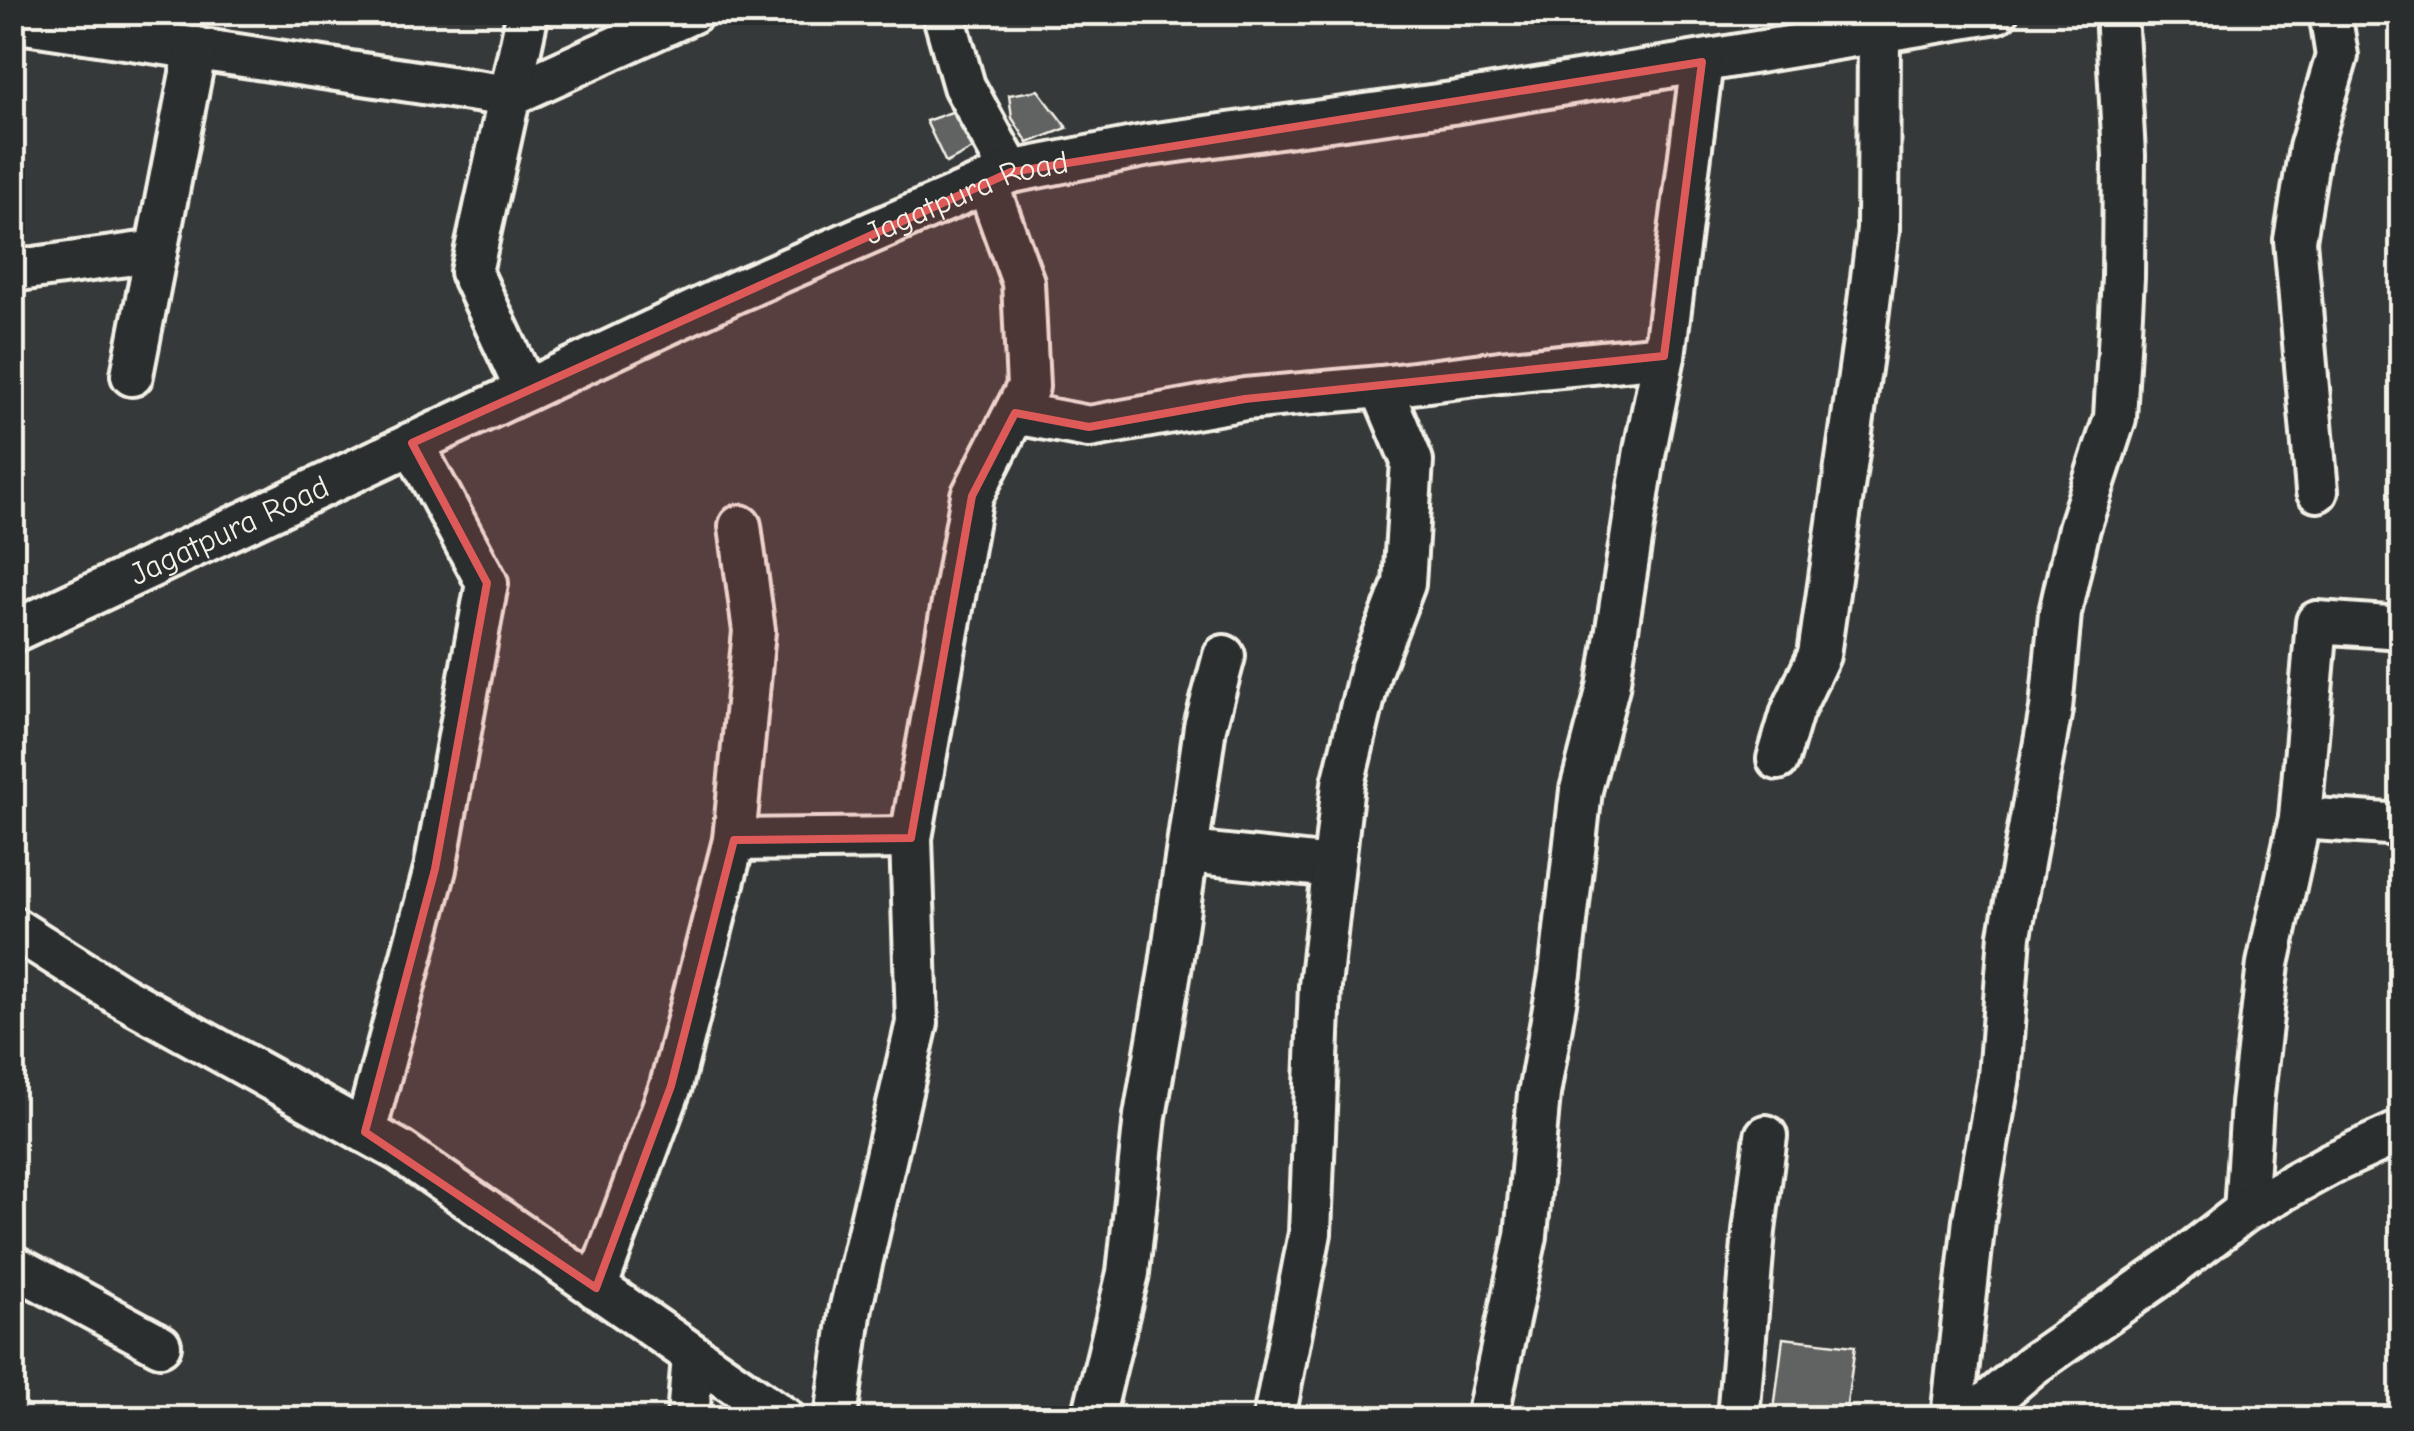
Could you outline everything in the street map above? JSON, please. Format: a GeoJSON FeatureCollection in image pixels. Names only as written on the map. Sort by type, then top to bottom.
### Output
{"type":"FeatureCollection","features":[{"type":"Feature","properties":{"kind":"street"},"geometry":{"type":"LineString","coordinates":[[526,390],[471,272],[528,12]]}},
{"type":"Feature","properties":{"kind":"street"},"geometry":{"type":"LineString","coordinates":[[12,21],[509,96],[694,12]]}},
{"type":"Feature","properties":{"kind":"street"},"geometry":{"type":"LineString","coordinates":[[836,1418],[852,1307],[917,1022],[911,838],[972,496],[1028,387],[1023,282],[999,178],[964,86],[943,12]]}},
{"type":"Feature","properties":{"kind":"street","name":"Jagatpura Road"},"geometry":{"type":"LineString","coordinates":[[12,632],[735,292],[999,178],[1150,145],[1452,102],[1997,12]]}},
{"type":"Feature","properties":{"kind":"street"},"geometry":{"type":"LineString","coordinates":[[1952,1418],[1974,1220],[2000,1077],[2010,935],[2051,708],[2060,614],[2080,528],[2115,418],[2123,277],[2124,155],[2116,12]]}},
{"type":"Feature","properties":{"kind":"street"},"geometry":{"type":"LineString","coordinates":[[2317,491],[2295,240],[2310,148],[2337,56],[2330,12]]}},
{"type":"Feature","properties":{"kind":"street"},"geometry":{"type":"LineString","coordinates":[[1778,759],[1792,712],[1819,655],[1865,334],[1878,230],[1879,32]]}},
{"type":"Feature","properties":{"kind":"street"},"geometry":{"type":"LineString","coordinates":[[132,375],[196,48]]}},
{"type":"Feature","properties":{"kind":"street"},"geometry":{"type":"LineString","coordinates":[[1488,1418],[1526,1236],[1539,1094],[1560,974],[1582,790],[1608,687],[1645,450],[1664,356],[1702,62]]}},
{"type":"Feature","properties":{"kind":"street"},"geometry":{"type":"LineString","coordinates":[[12,270],[156,250]]}},
{"type":"Feature","properties":{"kind":"street"},"geometry":{"type":"LineString","coordinates":[[1015,413],[1090,427],[1245,398],[1664,356]]}},
{"type":"Feature","properties":{"kind":"street"},"geometry":{"type":"LineString","coordinates":[[1274,1418],[1310,1233],[1320,986],[1343,784],[1370,672],[1404,584],[1412,462],[1381,387]]}},
{"type":"Feature","properties":{"kind":"street"},"geometry":{"type":"LineString","coordinates":[[366,1132],[435,869],[487,583],[412,444]]}},
{"type":"Feature","properties":{"kind":"street"},"geometry":{"type":"LineString","coordinates":[[596,1288],[671,1086],[734,840],[754,631],[740,526]]}},
{"type":"Feature","properties":{"kind":"street"},"geometry":{"type":"LineString","coordinates":[[2244,1212],[2268,964],[2300,818],[2317,622],[2402,628]]}},
{"type":"Feature","properties":{"kind":"street"},"geometry":{"type":"LineString","coordinates":[[1093,1418],[1128,1273],[1145,1116],[1205,727],[1224,656]]}},
{"type":"Feature","properties":{"kind":"street"},"geometry":{"type":"LineString","coordinates":[[2300,818],[2402,825]]}},
{"type":"Feature","properties":{"kind":"street"},"geometry":{"type":"LineString","coordinates":[[734,840],[911,838]]}},
{"type":"Feature","properties":{"kind":"street"},"geometry":{"type":"LineString","coordinates":[[1188,852],[1333,866]]}},
{"type":"Feature","properties":{"kind":"street"},"geometry":{"type":"LineString","coordinates":[[12,926],[121,996],[400,1150],[784,1418]]}},
{"type":"Feature","properties":{"kind":"street"},"geometry":{"type":"LineString","coordinates":[[1970,1418],[2032,1366],[2244,1212],[2332,1163],[2402,1131]]}},
{"type":"Feature","properties":{"kind":"street"},"geometry":{"type":"LineString","coordinates":[[1738,1418],[1766,1136]]}},
{"type":"Feature","properties":{"kind":"street"},"geometry":{"type":"LineString","coordinates":[[12,1265],[160,1345]]}},
{"type":"Feature","properties":{"kind":"street"},"geometry":{"type":"LineString","coordinates":[[688,1418],[693,1356]]}},
{"type":"Feature","properties":{"kind":"highlighted area"},"geometry":{"type":"Polygon","coordinates":[[[1702,62],[1664,356],[1245,399],[1089,427],[1015,413],[972,496],[911,838],[734,840],[671,1086],[596,1288],[365,1132],[435,869],[487,583],[412,443],[1011,172],[1702,62]]]}},
{"type":"Feature","properties":{"kind":"building"},"geometry":{"type":"Polygon","coordinates":[[[1038,90],[1067,128],[1028,143],[1012,118],[1009,95],[1038,90]]]}},
{"type":"Feature","properties":{"kind":"building"},"geometry":{"type":"Polygon","coordinates":[[[963,108],[984,143],[946,163],[926,121],[963,108]]]}},
{"type":"Feature","properties":{"kind":"building"},"geometry":{"type":"Polygon","coordinates":[[[1783,1338],[1855,1346],[1845,1418],[1773,1418],[1783,1338]]]}}]}
